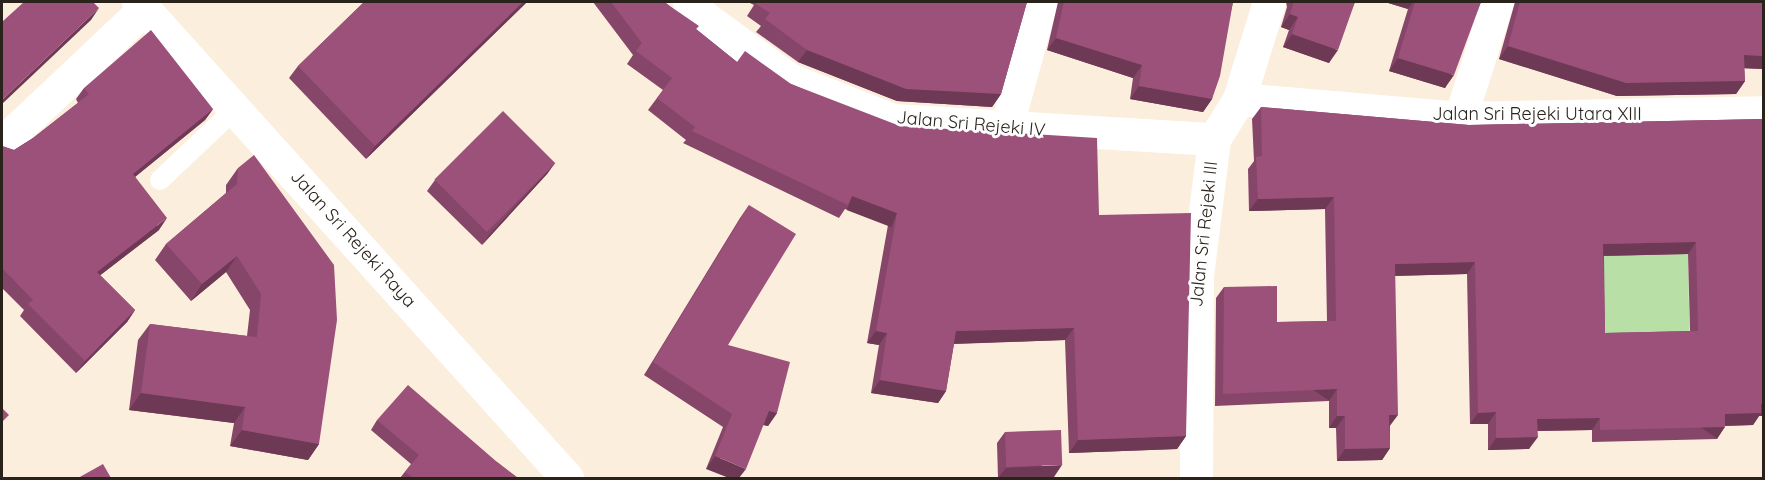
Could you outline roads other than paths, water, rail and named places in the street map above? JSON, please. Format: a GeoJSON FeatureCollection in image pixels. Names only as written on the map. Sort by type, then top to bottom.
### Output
{"type":"FeatureCollection","features":[{"type":"Feature","properties":{"kind":"street","name":"Jalan Sri Rejeki IV"},"geometry":{"type":"LineString","coordinates":[[689,2],[704,17],[789,79],[893,120],[1214,139]]}},
{"type":"Feature","properties":{"kind":"street"},"geometry":{"type":"LineString","coordinates":[[1006,128],[1041,2]]}},
{"type":"Feature","properties":{"kind":"street","name":"Jalan Sri Rejeki III"},"geometry":{"type":"LineString","coordinates":[[1196,478],[1197,276],[1214,139],[1239,99],[1269,2]]}},
{"type":"Feature","properties":{"kind":"street"},"geometry":{"type":"LineString","coordinates":[[1460,118],[1497,2]]}},
{"type":"Feature","properties":{"kind":"street"},"geometry":{"type":"LineString","coordinates":[[2,143],[141,5]]}},
{"type":"Feature","properties":{"kind":"street","name":"Jalan Sri Rejeki Raya"},"geometry":{"type":"LineString","coordinates":[[141,5],[567,478]]}},
{"type":"Feature","properties":{"kind":"street","name":"Jalan Sri Rejeki Utara XIII"},"geometry":{"type":"LineString","coordinates":[[1239,99],[1460,118],[1764,112]]}},
{"type":"Feature","properties":{"kind":"lane"},"geometry":{"type":"LineString","coordinates":[[160,180],[235,109]]}}]}
